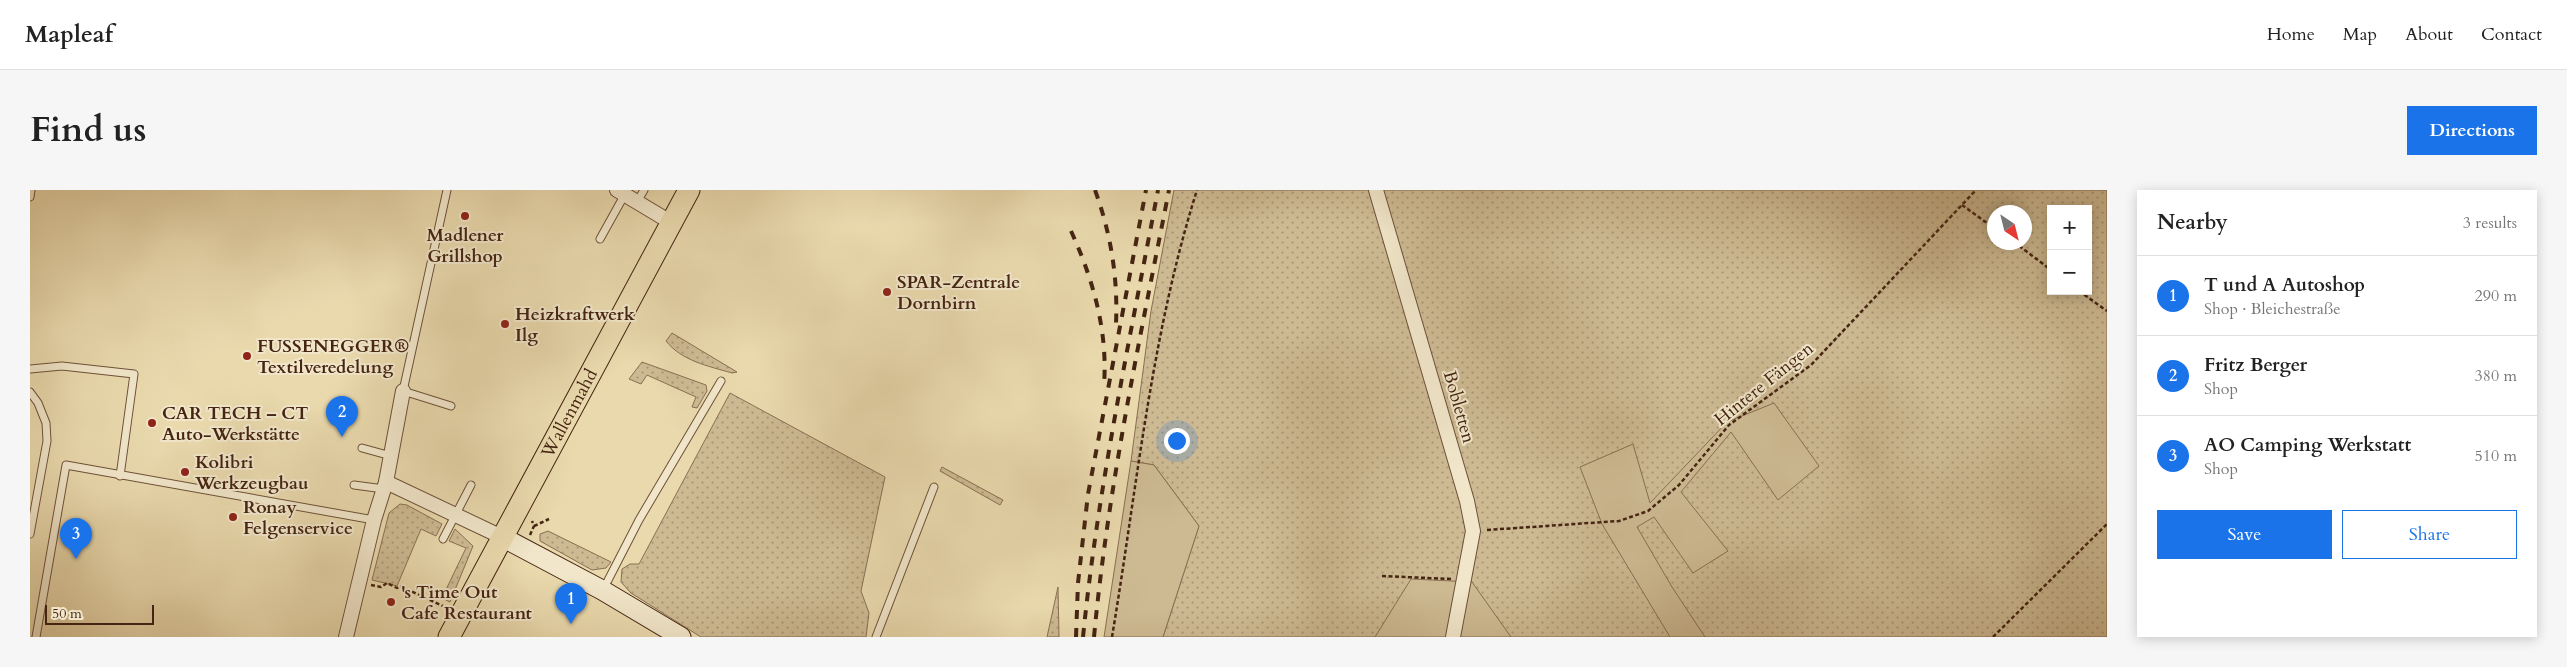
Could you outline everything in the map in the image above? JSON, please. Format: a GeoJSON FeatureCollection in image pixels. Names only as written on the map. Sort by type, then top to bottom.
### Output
{"type":"FeatureCollection","features":[{"type":"Feature","properties":{"kind":"main road","name":"Wallenmahd"},"geometry":{"type":"LineString","coordinates":[[449,637],[689,190]]}},
{"type":"Feature","properties":{"kind":"main road"},"geometry":{"type":"LineString","coordinates":[[502,538],[602,590],[663,632],[681,637]]}},
{"type":"Feature","properties":{"kind":"street","name":"Bobletten"},"geometry":{"type":"LineString","coordinates":[[1376,190],[1468,501],[1473,531],[1453,637]]}},
{"type":"Feature","properties":{"kind":"street"},"geometry":{"type":"LineString","coordinates":[[621,192],[641,196],[672,223]]}},
{"type":"Feature","properties":{"kind":"street"},"geometry":{"type":"LineString","coordinates":[[346,637],[374,520],[385,485],[403,391]]}},
{"type":"Feature","properties":{"kind":"street"},"geometry":{"type":"LineString","coordinates":[[385,485],[455,515],[502,538]]}},
{"type":"Feature","properties":{"kind":"lane"},"geometry":{"type":"LineString","coordinates":[[30,197],[31,190]]}},
{"type":"Feature","properties":{"kind":"lane"},"geometry":{"type":"LineString","coordinates":[[447,190],[403,391],[451,406]]}},
{"type":"Feature","properties":{"kind":"lane"},"geometry":{"type":"LineString","coordinates":[[600,239],[621,192]]}},
{"type":"Feature","properties":{"kind":"lane"},"geometry":{"type":"LineString","coordinates":[[30,368],[62,366],[134,374],[120,476]]}},
{"type":"Feature","properties":{"kind":"lane"},"geometry":{"type":"LineString","coordinates":[[602,590],[639,520],[721,381]]}},
{"type":"Feature","properties":{"kind":"lane"},"geometry":{"type":"LineString","coordinates":[[30,392],[38,403],[46,422],[47,441],[30,534]]}},
{"type":"Feature","properties":{"kind":"lane"},"geometry":{"type":"LineString","coordinates":[[362,448],[391,456]]}},
{"type":"Feature","properties":{"kind":"lane"},"geometry":{"type":"LineString","coordinates":[[36,637],[66,465],[374,520]]}},
{"type":"Feature","properties":{"kind":"lane"},"geometry":{"type":"LineString","coordinates":[[354,485],[385,485]]}},
{"type":"Feature","properties":{"kind":"lane"},"geometry":{"type":"LineString","coordinates":[[443,539],[471,485]]}},
{"type":"Feature","properties":{"kind":"lane"},"geometry":{"type":"LineString","coordinates":[[876,637],[934,488]]}},
{"type":"Feature","properties":{"kind":"path"},"geometry":{"type":"LineString","coordinates":[[1112,637],[1139,450],[1168,295],[1197,190]]}},
{"type":"Feature","properties":{"kind":"path","name":"Hintere Fängen"},"geometry":{"type":"LineString","coordinates":[[1473,531],[1619,521],[1648,511],[1679,485],[1729,425],[1811,365],[1976,190]]}},
{"type":"Feature","properties":{"kind":"path"},"geometry":{"type":"LineString","coordinates":[[1962,205],[1987,223]]}},
{"type":"Feature","properties":{"kind":"path"},"geometry":{"type":"LineString","coordinates":[[2025,250],[2047,267]]}},
{"type":"Feature","properties":{"kind":"path"},"geometry":{"type":"LineString","coordinates":[[2085,295],[2107,311]]}},
{"type":"Feature","properties":{"kind":"path"},"geometry":{"type":"LineString","coordinates":[[528,519],[534,526]]}},
{"type":"Feature","properties":{"kind":"path"},"geometry":{"type":"LineString","coordinates":[[532,531],[534,526],[549,519]]}},
{"type":"Feature","properties":{"kind":"path"},"geometry":{"type":"LineString","coordinates":[[1992,637],[2107,524]]}},
{"type":"Feature","properties":{"kind":"path"},"geometry":{"type":"LineString","coordinates":[[1382,576],[1464,580]]}},
{"type":"Feature","properties":{"kind":"path"},"geometry":{"type":"LineString","coordinates":[[367,584],[381,587],[387,583],[449,609]]}},
{"type":"Feature","properties":{"kind":"path"},"geometry":{"type":"LineString","coordinates":[[419,595],[422,589]]}},
{"type":"Feature","properties":{"kind":"path"},"geometry":{"type":"LineString","coordinates":[[433,607],[435,602]]}},
{"type":"Feature","properties":{"kind":"shaded area"},"geometry":{"type":"Polygon","coordinates":[[[1174,190],[2107,190],[2107,637],[1163,637],[1199,526],[1154,465],[1131,461],[1151,311],[1174,190]]]}},
{"type":"Feature","properties":{"kind":"shaded area"},"geometry":{"type":"Polygon","coordinates":[[[672,333],[737,372],[732,373],[688,358],[672,348],[666,341],[672,333]]]}},
{"type":"Feature","properties":{"kind":"shaded area"},"geometry":{"type":"Polygon","coordinates":[[[642,362],[706,385],[707,391],[697,408],[692,407],[696,397],[647,375],[641,384],[629,379],[642,362]]]}},
{"type":"Feature","properties":{"kind":"shaded area"},"geometry":{"type":"Polygon","coordinates":[[[730,393],[885,477],[861,591],[869,613],[866,637],[701,637],[631,593],[621,582],[622,569],[630,564],[639,564],[730,393]]]}},
{"type":"Feature","properties":{"kind":"shaded area"},"geometry":{"type":"Polygon","coordinates":[[[1774,403],[1819,466],[1778,500],[1731,432],[1681,492],[1728,551],[1693,573],[1654,517],[1637,527],[1672,587],[1705,637],[1670,637],[1602,524],[1580,467],[1633,444],[1650,503],[1727,422],[1774,403]]]}},
{"type":"Feature","properties":{"kind":"shaded area"},"geometry":{"type":"Polygon","coordinates":[[[1131,461],[1154,465],[1199,526],[1163,637],[1104,637],[1131,461]]]}},
{"type":"Feature","properties":{"kind":"shaded area"},"geometry":{"type":"Polygon","coordinates":[[[942,467],[1003,500],[1000,505],[940,471],[942,467]]]}},
{"type":"Feature","properties":{"kind":"shaded area"},"geometry":{"type":"Polygon","coordinates":[[[400,504],[407,505],[442,524],[436,536],[421,529],[397,586],[372,580],[389,513],[400,504]]]}},
{"type":"Feature","properties":{"kind":"shaded area"},"geometry":{"type":"Polygon","coordinates":[[[455,529],[473,546],[450,602],[442,598],[466,548],[449,541],[455,529]]]}},
{"type":"Feature","properties":{"kind":"shaded area"},"geometry":{"type":"Polygon","coordinates":[[[548,531],[611,562],[606,568],[592,570],[540,541],[540,534],[548,531]]]}},
{"type":"Feature","properties":{"kind":"shaded area"},"geometry":{"type":"Polygon","coordinates":[[[1411,579],[1472,582],[1511,637],[1375,637],[1411,579]]]}},
{"type":"Feature","properties":{"kind":"shaded area"},"geometry":{"type":"Polygon","coordinates":[[[1058,587],[1059,637],[1047,637],[1058,587]]]}},
{"type":"Feature","properties":{"kind":"railway"},"geometry":{"type":"LineString","coordinates":[[1095,190],[1101,207],[1112,256],[1116,290],[1116,324]]}},
{"type":"Feature","properties":{"kind":"railway"},"geometry":{"type":"LineString","coordinates":[[1076,637],[1078,583],[1088,494],[1146,190]]}},
{"type":"Feature","properties":{"kind":"railway"},"geometry":{"type":"LineString","coordinates":[[1083,637],[1089,581],[1106,469],[1158,190]]}},
{"type":"Feature","properties":{"kind":"railway"},"geometry":{"type":"LineString","coordinates":[[1094,637],[1116,469],[1169,190]]}},
{"type":"Feature","properties":{"kind":"railway"},"geometry":{"type":"LineString","coordinates":[[1071,231],[1086,268],[1097,306],[1104,345],[1104,385]]}},
{"type":"Feature","properties":{"kind":"place","name":"Madlener Grillshop"},"geometry":{"type":"Point","coordinates":[465,216]}},
{"type":"Feature","properties":{"kind":"place","name":"SPAR-Zentrale Dornbirn"},"geometry":{"type":"Point","coordinates":[887,292]}},
{"type":"Feature","properties":{"kind":"place","name":"Heizkraftwerk Ilg"},"geometry":{"type":"Point","coordinates":[505,324]}},
{"type":"Feature","properties":{"kind":"place","name":"FUSSENEGGER® Textilveredelung"},"geometry":{"type":"Point","coordinates":[247,356]}},
{"type":"Feature","properties":{"kind":"place","name":"CAR TECH – CT Auto-Werkstätte"},"geometry":{"type":"Point","coordinates":[152,423]}},
{"type":"Feature","properties":{"kind":"place","name":"Fritz Berger"},"geometry":{"type":"Point","coordinates":[342,437]}},
{"type":"Feature","properties":{"kind":"place","name":"Kolibri Werkzeugbau"},"geometry":{"type":"Point","coordinates":[185,472]}},
{"type":"Feature","properties":{"kind":"place","name":"Ronay Felgenservice"},"geometry":{"type":"Point","coordinates":[233,517]}},
{"type":"Feature","properties":{"kind":"place","name":"AO Camping Werkstatt"},"geometry":{"type":"Point","coordinates":[76,559]}},
{"type":"Feature","properties":{"kind":"place","name":"'s Time Out Cafe Restaurant"},"geometry":{"type":"Point","coordinates":[391,602]}},
{"type":"Feature","properties":{"kind":"place","name":"T und A Autoshop"},"geometry":{"type":"Point","coordinates":[571,624]}}]}
